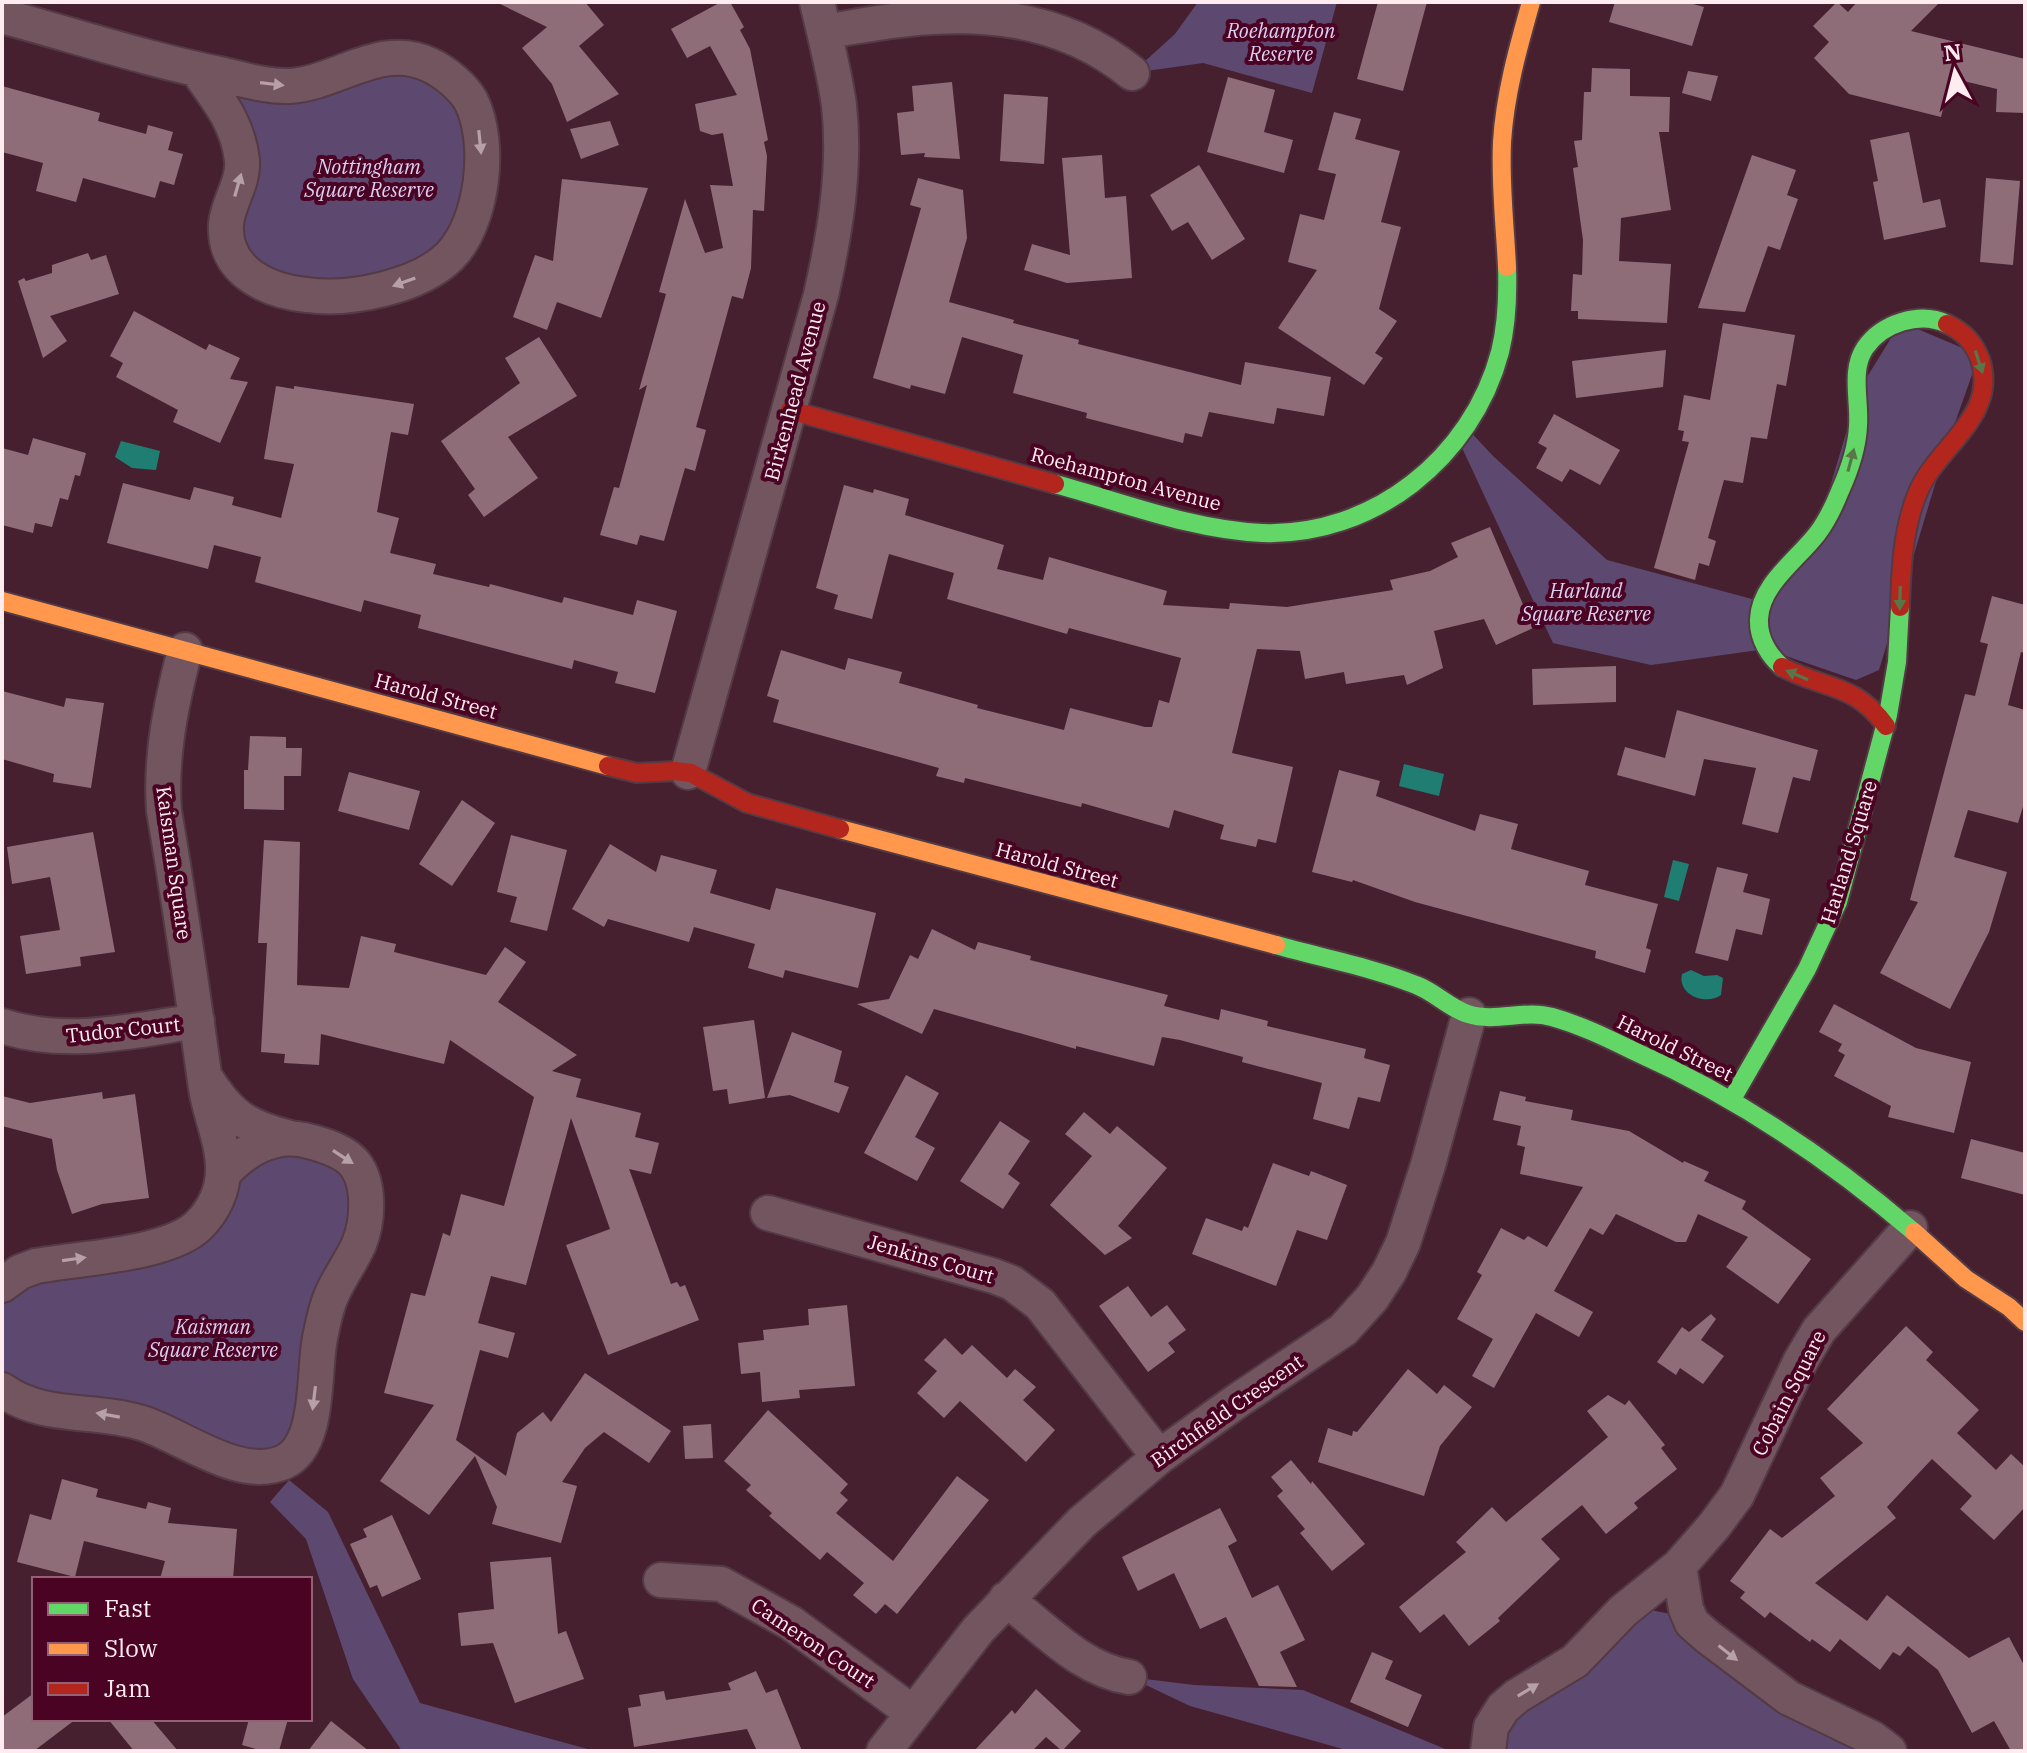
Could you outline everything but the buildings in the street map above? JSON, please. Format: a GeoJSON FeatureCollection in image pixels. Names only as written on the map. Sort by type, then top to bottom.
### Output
{"type":"FeatureCollection","features":[{"type":"Feature","properties":{"kind":"street","name":"Roehampton Avenue"},"geometry":{"type":"LineString","coordinates":[[790,410],[1196,523],[1235,530],[1274,533],[1312,528],[1378,506],[1411,487],[1436,462],[1477,408],[1488,389],[1499,357],[1509,295],[1502,203],[1502,144],[1512,76],[1531,2]]}},
{"type":"Feature","properties":{"kind":"street"},"geometry":{"type":"LineString","coordinates":[[821,17],[896,18],[978,13],[1023,17],[1087,39],[1132,73]]}},
{"type":"Feature","properties":{"kind":"street"},"geometry":{"type":"LineString","coordinates":[[2,16],[196,69],[270,85],[290,86],[309,82],[372,61],[392,58],[430,65],[460,87],[470,100],[481,138],[478,197],[464,236],[452,254],[439,265],[404,283],[382,289],[314,296],[277,290],[250,276],[235,261],[228,245],[226,223],[240,180],[242,163],[238,137],[227,111],[196,69]]}},
{"type":"Feature","properties":{"kind":"street","name":"Birkenhead Avenue"},"geometry":{"type":"LineString","coordinates":[[688,772],[821,295],[838,205],[839,106],[821,17]]}},
{"type":"Feature","properties":{"kind":"street","name":"Harland Square"},"geometry":{"type":"LineString","coordinates":[[1732,1099],[1830,923],[1844,884],[1886,726],[1898,658],[1901,560],[1914,503],[1933,465],[1978,410],[1985,383],[1979,355],[1954,325],[1935,318],[1919,317],[1901,322],[1871,340],[1861,354],[1858,431],[1839,495],[1821,529],[1761,605],[1760,634],[1772,660],[1791,674],[1831,685],[1864,702],[1886,726]]}},
{"type":"Feature","properties":{"kind":"street","name":"Harold Street"},"geometry":{"type":"LineString","coordinates":[[2,601],[629,772],[642,775],[666,771],[688,772],[708,779],[734,799],[788,815],[1387,975],[1424,989],[1457,1011],[1469,1015],[1492,1018],[1518,1014],[1549,1015],[1690,1075],[1732,1099],[1837,1167],[1969,1283],[2024,1317]]}},
{"type":"Feature","properties":{"kind":"street","name":"Kaisman Square"},"geometry":{"type":"LineString","coordinates":[[185,650],[169,716],[162,781],[164,811],[205,1077],[224,1173]]}},
{"type":"Feature","properties":{"kind":"street","name":"Harland Square"},"geometry":{"type":"LineString","coordinates":[[1831,685],[1868,676],[1898,658]]}},
{"type":"Feature","properties":{"kind":"street","name":"Birchfield Crescent"},"geometry":{"type":"LineString","coordinates":[[884,1751],[970,1639],[1074,1529],[1159,1457],[1343,1330],[1372,1298],[1403,1243],[1469,1015]]}},
{"type":"Feature","properties":{"kind":"street","name":"Tudor Court"},"geometry":{"type":"LineString","coordinates":[[2,1026],[37,1036],[70,1038],[197,1021]]}},
{"type":"Feature","properties":{"kind":"street","name":"Kaisman Square"},"geometry":{"type":"LineString","coordinates":[[2,1390],[30,1406],[101,1413],[163,1430],[223,1460],[241,1465],[272,1466],[286,1462],[293,1456],[313,1410],[318,1348],[327,1308],[359,1244],[366,1207],[361,1176],[357,1166],[333,1149],[250,1126],[227,1107],[205,1077]]}},
{"type":"Feature","properties":{"kind":"street"},"geometry":{"type":"LineString","coordinates":[[2,1285],[20,1272],[36,1266],[153,1247],[183,1237],[198,1227],[209,1213],[217,1200],[224,1173],[253,1149],[290,1138]]}},
{"type":"Feature","properties":{"kind":"street","name":"Jenkins Court"},"geometry":{"type":"LineString","coordinates":[[768,1213],[1012,1283],[1040,1304],[1159,1457]]}},
{"type":"Feature","properties":{"kind":"street","name":"Cobain Square"},"geometry":{"type":"LineString","coordinates":[[1488,1751],[1491,1727],[1503,1708],[1575,1661],[1623,1611],[1679,1566],[1714,1526],[1737,1495],[1800,1362],[1819,1330],[1910,1228]]}},
{"type":"Feature","properties":{"kind":"street"},"geometry":{"type":"LineString","coordinates":[[1679,1566],[1682,1596],[1692,1623]]}},
{"type":"Feature","properties":{"kind":"street","name":"Cameron Court"},"geometry":{"type":"LineString","coordinates":[[661,1580],[721,1584],[791,1623],[913,1713]]}},
{"type":"Feature","properties":{"kind":"street"},"geometry":{"type":"LineString","coordinates":[[1006,1599],[1086,1662],[1110,1674],[1129,1677]]}},
{"type":"Feature","properties":{"kind":"street"},"geometry":{"type":"LineString","coordinates":[[1623,1611],[1660,1611],[1692,1623],[1741,1664],[1788,1697],[1872,1738],[1889,1751]]}},
{"type":"Feature","properties":{"kind":"green space","name":"Roehampton Reserve"},"geometry":{"type":"Polygon","coordinates":[[[1198,2],[1337,2],[1312,93],[1203,63],[1132,73],[1175,34],[1198,2]]]}},
{"type":"Feature","properties":{"kind":"green space","name":"Nottingham Square Reserve"},"geometry":{"type":"Polygon","coordinates":[[[392,58],[470,100],[464,236],[359,293],[235,261],[240,180],[196,69],[270,85],[392,58]]]}},
{"type":"Feature","properties":{"kind":"green space","name":"Harland Square Reserve"},"geometry":{"type":"Polygon","coordinates":[[[1901,322],[1979,355],[1946,448],[1879,670],[1856,680],[1766,649],[1651,665],[1553,643],[1457,437],[1465,426],[1493,456],[1607,560],[1763,602],[1815,537],[1859,390],[1901,322]]]}},
{"type":"Feature","properties":{"kind":"green space","name":"Kaisman Square Reserve"},"geometry":{"type":"Polygon","coordinates":[[[275,1140],[361,1176],[286,1462],[2,1390],[2,1285],[153,1247],[275,1140]]]}},
{"type":"Feature","properties":{"kind":"green space"},"geometry":{"type":"Polygon","coordinates":[[[289,1480],[328,1512],[420,1703],[595,1751],[402,1751],[353,1679],[306,1539],[270,1502],[289,1480]]]}},
{"type":"Feature","properties":{"kind":"green space"},"geometry":{"type":"Polygon","coordinates":[[[1645,1609],[1676,1615],[1889,1751],[1488,1751],[1488,1740],[1645,1609]]]}},
{"type":"Feature","properties":{"kind":"green space"},"geometry":{"type":"Polygon","coordinates":[[[1129,1677],[1194,1685],[1303,1690],[1450,1751],[1350,1751],[1190,1706],[1129,1677]]]}},
{"type":"Feature","properties":{"kind":"shaded area"},"geometry":{"type":"Polygon","coordinates":[[[121,441],[160,451],[156,470],[132,468],[115,457],[121,441]]]}},
{"type":"Feature","properties":{"kind":"shaded area"},"geometry":{"type":"Polygon","coordinates":[[[1404,764],[1444,774],[1439,796],[1399,786],[1404,764]]]}},
{"type":"Feature","properties":{"kind":"shaded area"},"geometry":{"type":"Polygon","coordinates":[[[1673,860],[1689,864],[1679,901],[1664,897],[1673,860]]]}},
{"type":"Feature","properties":{"kind":"shaded area"},"geometry":{"type":"Polygon","coordinates":[[[1691,970],[1704,976],[1723,978],[1721,995],[1701,999],[1688,993],[1682,974],[1691,970]]]}},
{"type":"Feature","properties":{"kind":"traffic: fast"},"geometry":{"type":"LineString","coordinates":[[1055,484],[1183,521],[1262,533],[1303,531],[1342,521],[1379,505],[1412,484],[1442,457],[1467,426],[1486,390],[1500,352],[1507,299],[1507,267]]}},
{"type":"Feature","properties":{"kind":"traffic: fast"},"geometry":{"type":"LineString","coordinates":[[1782,667],[1762,640],[1759,626],[1761,607],[1773,584],[1824,524],[1846,476],[1857,435],[1860,357],[1872,339],[1891,326],[1914,319],[1947,324]]}},
{"type":"Feature","properties":{"kind":"traffic: fast"},"geometry":{"type":"LineString","coordinates":[[1732,1099],[1807,969],[1838,902],[1888,715],[1897,662],[1900,607]]}},
{"type":"Feature","properties":{"kind":"traffic: fast"},"geometry":{"type":"LineString","coordinates":[[1276,945],[1399,979],[1423,988],[1468,1014],[1489,1017],[1542,1015],[1605,1037],[1711,1089],[1782,1132],[1914,1232]]}},
{"type":"Feature","properties":{"kind":"traffic: slow"},"geometry":{"type":"LineString","coordinates":[[1507,267],[1502,142],[1513,71],[1531,2]]}},
{"type":"Feature","properties":{"kind":"traffic: slow"},"geometry":{"type":"LineString","coordinates":[[2,601],[608,766]]}},
{"type":"Feature","properties":{"kind":"traffic: slow"},"geometry":{"type":"LineString","coordinates":[[840,829],[1276,945]]}},
{"type":"Feature","properties":{"kind":"traffic: slow"},"geometry":{"type":"LineString","coordinates":[[1914,1232],[1966,1279],[2009,1307],[2025,1322]]}},
{"type":"Feature","properties":{"kind":"traffic: jam"},"geometry":{"type":"LineString","coordinates":[[1900,607],[1906,534],[1918,492],[1927,475],[1974,414],[1984,379],[1978,353],[1963,334],[1947,324]]}},
{"type":"Feature","properties":{"kind":"traffic: jam"},"geometry":{"type":"LineString","coordinates":[[790,410],[1055,484]]}},
{"type":"Feature","properties":{"kind":"traffic: jam"},"geometry":{"type":"LineString","coordinates":[[1782,667],[1850,694],[1862,701],[1886,726]]}},
{"type":"Feature","properties":{"kind":"traffic: jam"},"geometry":{"type":"LineString","coordinates":[[608,766],[637,773],[691,773],[747,803],[840,829]]}}]}
